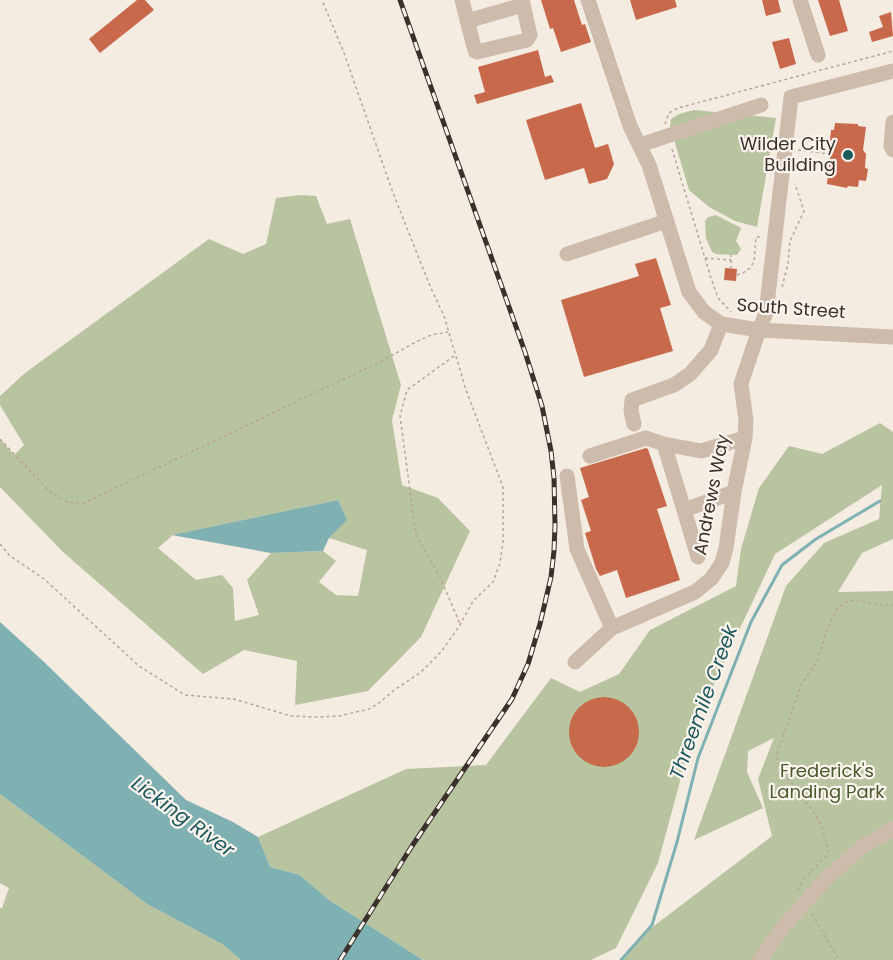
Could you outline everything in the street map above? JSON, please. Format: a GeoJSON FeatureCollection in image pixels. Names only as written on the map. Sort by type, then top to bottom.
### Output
{"type":"FeatureCollection","features":[{"type":"Feature","properties":{"kind":"street"},"geometry":{"type":"LineString","coordinates":[[462,0],[467,21],[475,51],[527,40],[530,35],[523,3],[467,21]]}},
{"type":"Feature","properties":{"kind":"street","name":"South Street"},"geometry":{"type":"LineString","coordinates":[[588,0],[630,126],[649,165],[689,292],[704,312],[721,324],[759,330],[893,337]]}},
{"type":"Feature","properties":{"kind":"street"},"geometry":{"type":"LineString","coordinates":[[800,0],[818,55]]}},
{"type":"Feature","properties":{"kind":"street","name":"Andrews Way"},"geometry":{"type":"LineString","coordinates":[[575,662],[612,628],[695,592],[711,579],[722,562],[745,438],[746,420],[741,384],[766,313],[791,97],[893,71]]}},
{"type":"Feature","properties":{"kind":"street"},"geometry":{"type":"LineString","coordinates":[[640,145],[761,105]]}},
{"type":"Feature","properties":{"kind":"street"},"geometry":{"type":"LineString","coordinates":[[893,122],[891,146],[893,150]]}},
{"type":"Feature","properties":{"kind":"street"},"geometry":{"type":"LineString","coordinates":[[567,254],[667,221]]}},
{"type":"Feature","properties":{"kind":"street"},"geometry":{"type":"LineString","coordinates":[[634,424],[631,411],[632,400],[674,385],[690,374],[711,351],[721,324]]}},
{"type":"Feature","properties":{"kind":"street"},"geometry":{"type":"LineString","coordinates":[[590,456],[646,438],[701,451],[745,438]]}},
{"type":"Feature","properties":{"kind":"street"},"geometry":{"type":"LineString","coordinates":[[664,444],[698,557]]}},
{"type":"Feature","properties":{"kind":"street"},"geometry":{"type":"LineString","coordinates":[[567,477],[577,549],[612,628]]}},
{"type":"Feature","properties":{"kind":"street"},"geometry":{"type":"LineString","coordinates":[[684,510],[734,492]]}},
{"type":"Feature","properties":{"kind":"street"},"geometry":{"type":"LineString","coordinates":[[760,960],[783,927],[827,878],[863,846],[893,829]]}},
{"type":"Feature","properties":{"kind":"path"},"geometry":{"type":"LineString","coordinates":[[0,544],[9,555],[45,579],[139,666],[185,695],[234,699],[291,716],[339,716],[369,709],[421,672],[441,652],[473,602],[493,582],[500,563],[504,517],[503,487],[466,390],[444,316],[393,194],[344,53],[322,0]]}},
{"type":"Feature","properties":{"kind":"path"},"geometry":{"type":"LineString","coordinates":[[736,318],[718,298],[704,257],[664,122],[669,113],[678,108],[893,51]]}},
{"type":"Feature","properties":{"kind":"path"},"geometry":{"type":"LineString","coordinates":[[785,148],[831,154]]}},
{"type":"Feature","properties":{"kind":"path"},"geometry":{"type":"LineString","coordinates":[[781,289],[785,280],[790,241],[804,211],[794,181]]}},
{"type":"Feature","properties":{"kind":"path"},"geometry":{"type":"LineString","coordinates":[[737,275],[750,268],[754,262],[756,237],[760,237]]}},
{"type":"Feature","properties":{"kind":"path"},"geometry":{"type":"LineString","coordinates":[[731,254],[731,269]]}},
{"type":"Feature","properties":{"kind":"path"},"geometry":{"type":"LineString","coordinates":[[704,257],[731,260]]}},
{"type":"Feature","properties":{"kind":"path"},"geometry":{"type":"LineString","coordinates":[[0,439],[49,491],[67,502],[84,502],[382,361],[414,342],[431,335],[448,332]]}},
{"type":"Feature","properties":{"kind":"path"},"geometry":{"type":"LineString","coordinates":[[456,355],[407,390],[400,416],[416,535],[440,577],[460,625]]}},
{"type":"Feature","properties":{"kind":"path"},"geometry":{"type":"LineString","coordinates":[[798,892],[802,880],[827,855],[828,847],[815,814],[779,767],[777,754],[801,685],[817,662],[826,629],[837,609],[847,601],[857,600],[878,605],[893,605]]}},
{"type":"Feature","properties":{"kind":"path"},"geometry":{"type":"LineString","coordinates":[[811,912],[840,960]]}},
{"type":"Feature","properties":{"kind":"green space"},"geometry":{"type":"Polygon","coordinates":[[[694,110],[776,118],[757,227],[735,221],[709,207],[689,190],[670,126],[671,119],[694,110]]]}},
{"type":"Feature","properties":{"kind":"green space"},"geometry":{"type":"Polygon","coordinates":[[[316,196],[327,224],[350,219],[401,385],[392,420],[402,485],[438,498],[470,531],[421,637],[368,691],[295,705],[297,661],[244,650],[203,674],[63,552],[0,487],[0,439],[14,455],[24,445],[0,405],[0,396],[25,373],[209,239],[243,254],[266,244],[276,198],[316,196]],[[338,500],[173,535],[158,548],[196,580],[222,575],[233,588],[235,621],[259,615],[247,580],[271,553],[323,551],[336,561],[319,582],[336,595],[358,596],[367,550],[329,538],[346,519],[338,500]]]}},
{"type":"Feature","properties":{"kind":"green space"},"geometry":{"type":"Polygon","coordinates":[[[716,215],[741,228],[736,241],[741,249],[737,255],[712,252],[706,238],[705,221],[708,217],[716,215]]]}},
{"type":"Feature","properties":{"kind":"green space","name":"Frederick's Landing Park"},"geometry":{"type":"Polygon","coordinates":[[[880,423],[893,432],[893,539],[862,553],[838,592],[893,591],[893,960],[621,960],[646,932],[772,836],[758,779],[774,738],[748,751],[747,772],[763,808],[694,840],[786,586],[824,543],[879,519],[882,485],[775,554],[696,722],[658,863],[616,948],[591,960],[423,960],[329,900],[300,875],[270,867],[258,837],[406,769],[486,765],[551,678],[580,692],[619,674],[650,630],[736,586],[741,549],[759,488],[789,446],[822,454],[880,423]]]}},
{"type":"Feature","properties":{"kind":"green space"},"geometry":{"type":"Polygon","coordinates":[[[0,794],[147,904],[222,944],[241,960],[0,960],[0,908],[2,908],[9,888],[0,883],[0,794]]]}},
{"type":"Feature","properties":{"kind":"water"},"geometry":{"type":"Polygon","coordinates":[[[338,500],[347,520],[329,538],[323,551],[271,553],[172,535],[338,500]]]}},
{"type":"Feature","properties":{"kind":"water","name":"Licking River"},"geometry":{"type":"Polygon","coordinates":[[[0,622],[186,800],[233,822],[258,837],[270,867],[300,875],[329,900],[423,960],[241,960],[222,944],[147,904],[0,794],[0,622]]]}},
{"type":"Feature","properties":{"kind":"building"},"geometry":{"type":"Polygon","coordinates":[[[137,0],[145,0],[154,10],[100,53],[89,39],[137,0]]]}},
{"type":"Feature","properties":{"kind":"building"},"geometry":{"type":"Polygon","coordinates":[[[541,0],[574,0],[582,25],[585,24],[591,42],[561,52],[553,28],[550,29],[541,0]]]}},
{"type":"Feature","properties":{"kind":"building"},"geometry":{"type":"Polygon","coordinates":[[[630,0],[675,0],[677,7],[636,20],[630,0]]]}},
{"type":"Feature","properties":{"kind":"building"},"geometry":{"type":"Polygon","coordinates":[[[762,0],[778,0],[781,12],[766,16],[762,0]]]}},
{"type":"Feature","properties":{"kind":"building"},"geometry":{"type":"Polygon","coordinates":[[[818,0],[839,0],[848,31],[830,36],[818,0]]]}},
{"type":"Feature","properties":{"kind":"building"},"geometry":{"type":"Polygon","coordinates":[[[891,12],[893,36],[872,42],[869,32],[883,27],[879,16],[891,12]]]}},
{"type":"Feature","properties":{"kind":"building"},"geometry":{"type":"Polygon","coordinates":[[[789,38],[796,64],[780,69],[772,42],[789,38]]]}},
{"type":"Feature","properties":{"kind":"building"},"geometry":{"type":"Polygon","coordinates":[[[538,50],[545,77],[551,75],[554,82],[477,104],[474,95],[485,92],[478,67],[538,50]]]}},
{"type":"Feature","properties":{"kind":"building"},"geometry":{"type":"Polygon","coordinates":[[[581,103],[595,148],[608,144],[614,164],[607,179],[589,184],[584,168],[545,180],[526,120],[581,103]]]}},
{"type":"Feature","properties":{"kind":"building","name":"Wilder City Building"},"geometry":{"type":"Polygon","coordinates":[[[835,123],[858,124],[858,126],[866,127],[863,150],[866,154],[865,168],[868,169],[866,181],[859,180],[858,187],[848,186],[847,188],[827,184],[832,141],[830,141],[831,130],[834,130],[835,123]]]}},
{"type":"Feature","properties":{"kind":"building"},"geometry":{"type":"Polygon","coordinates":[[[656,258],[671,305],[660,308],[673,351],[584,377],[561,300],[639,276],[635,264],[656,258]]]}},
{"type":"Feature","properties":{"kind":"building"},"geometry":{"type":"Polygon","coordinates":[[[725,268],[737,269],[736,281],[724,280],[725,268]]]}},
{"type":"Feature","properties":{"kind":"building"},"geometry":{"type":"Polygon","coordinates":[[[646,448],[667,506],[657,509],[680,580],[626,598],[617,570],[600,576],[596,569],[585,533],[591,531],[581,500],[589,497],[580,468],[646,448]]]}},
{"type":"Feature","properties":{"kind":"building"},"geometry":{"type":"Polygon","coordinates":[[[604,697],[617,700],[629,707],[636,719],[639,732],[636,745],[629,757],[617,764],[604,767],[591,764],[579,757],[572,745],[569,732],[572,719],[579,707],[591,700],[604,697]]]}},
{"type":"Feature","properties":{"kind":"waterway","name":"Threemile Creek"},"geometry":{"type":"LineString","coordinates":[[621,960],[652,925],[677,842],[698,758],[751,622],[782,565],[816,539],[880,501]]}},
{"type":"Feature","properties":{"kind":"railway"},"geometry":{"type":"LineString","coordinates":[[340,960],[412,846],[512,699],[528,664],[540,624],[551,577],[554,551],[554,478],[542,406],[400,0]]}},
{"type":"Feature","properties":{"kind":"place","name":"Wilder City Building"},"geometry":{"type":"Point","coordinates":[848,155]}}]}
